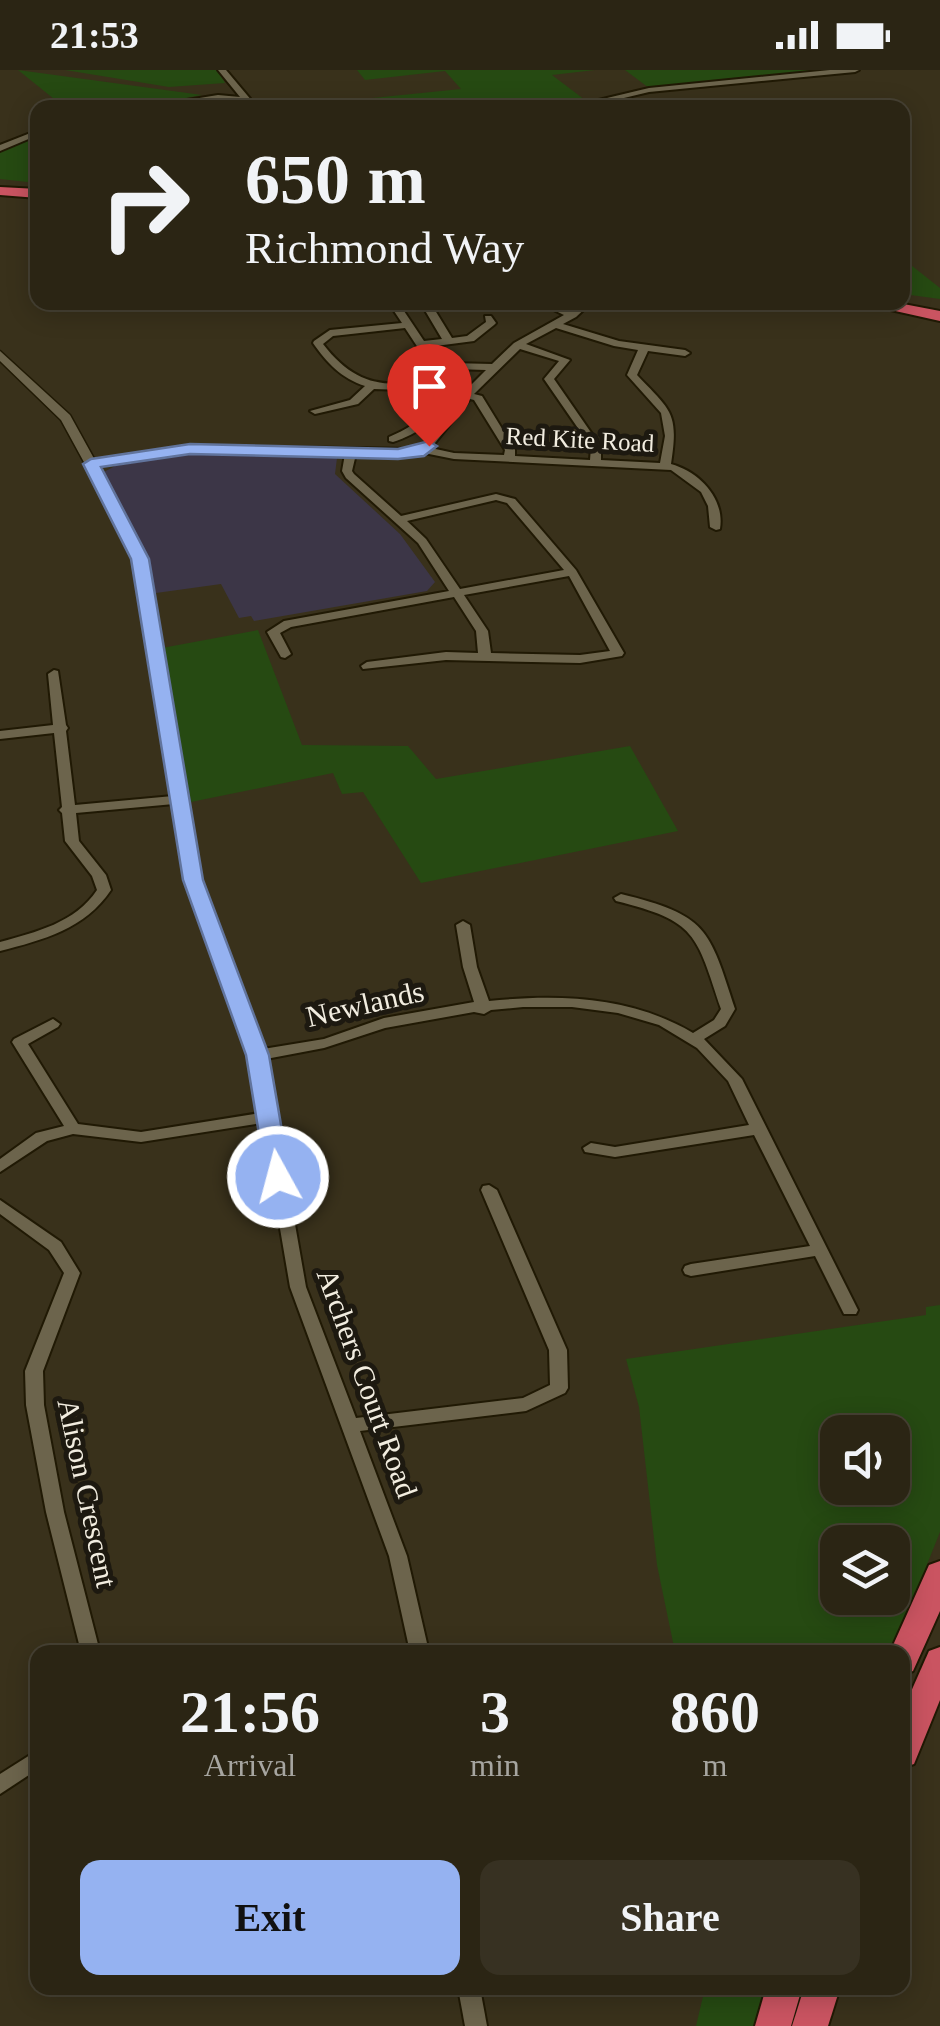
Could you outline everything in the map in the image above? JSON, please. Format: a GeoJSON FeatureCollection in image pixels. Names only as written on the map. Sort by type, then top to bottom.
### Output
{"type":"FeatureCollection","features":[{"type":"Feature","properties":{"kind":"highway"},"geometry":{"type":"LineString","coordinates":[[0,195],[30,197]]}},
{"type":"Feature","properties":{"kind":"highway"},"geometry":{"type":"LineString","coordinates":[[910,304],[940,313]]}},
{"type":"Feature","properties":{"kind":"highway"},"geometry":{"type":"LineString","coordinates":[[910,309],[940,313]]}},
{"type":"Feature","properties":{"kind":"highway"},"geometry":{"type":"LineString","coordinates":[[909,1645],[940,1574]]}},
{"type":"Feature","properties":{"kind":"highway"},"geometry":{"type":"LineString","coordinates":[[910,1734],[940,1660]]}},
{"type":"Feature","properties":{"kind":"highway"},"geometry":{"type":"LineString","coordinates":[[773,2026],[782,1995]]}},
{"type":"Feature","properties":{"kind":"highway"},"geometry":{"type":"LineString","coordinates":[[810,2026],[820,1995]]}},
{"type":"Feature","properties":{"kind":"street"},"geometry":{"type":"LineString","coordinates":[[222,70],[247,100]]}},
{"type":"Feature","properties":{"kind":"street"},"geometry":{"type":"LineString","coordinates":[[604,100],[649,90],[854,70]]}},
{"type":"Feature","properties":{"kind":"street"},"geometry":{"type":"LineString","coordinates":[[197,100],[235,89]]}},
{"type":"Feature","properties":{"kind":"street"},"geometry":{"type":"LineString","coordinates":[[218,97],[232,100]]}},
{"type":"Feature","properties":{"kind":"street"},"geometry":{"type":"LineString","coordinates":[[0,148],[30,135]]}},
{"type":"Feature","properties":{"kind":"street"},"geometry":{"type":"LineString","coordinates":[[398,310],[432,361],[450,366],[494,367]]}},
{"type":"Feature","properties":{"kind":"street"},"geometry":{"type":"LineString","coordinates":[[430,310],[449,342]]}},
{"type":"Feature","properties":{"kind":"street"},"geometry":{"type":"LineString","coordinates":[[560,310],[572,315]]}},
{"type":"Feature","properties":{"kind":"street"},"geometry":{"type":"LineString","coordinates":[[424,450],[467,395],[518,345],[578,310]]}},
{"type":"Feature","properties":{"kind":"street"},"geometry":{"type":"LineString","coordinates":[[420,346],[474,337],[492,324],[488,318]]}},
{"type":"Feature","properties":{"kind":"street"},"geometry":{"type":"LineString","coordinates":[[554,324],[644,348],[685,354]]}},
{"type":"Feature","properties":{"kind":"street"},"geometry":{"type":"LineString","coordinates":[[408,325],[340,331],[319,339],[319,347],[348,376],[370,387],[441,380],[450,366]]}},
{"type":"Feature","properties":{"kind":"street"},"geometry":{"type":"LineString","coordinates":[[518,345],[565,360],[549,379],[596,447],[595,462]]}},
{"type":"Feature","properties":{"kind":"street"},"geometry":{"type":"LineString","coordinates":[[644,348],[632,375],[666,412],[670,436],[666,469]]}},
{"type":"Feature","properties":{"kind":"street","name":"Archers Court Road"},"geometry":{"type":"LineString","coordinates":[[0,354],[66,418],[140,559],[193,880],[258,1055],[298,1287],[398,1556],[418,1645]]}},
{"type":"Feature","properties":{"kind":"street"},"geometry":{"type":"LineString","coordinates":[[392,440],[416,428],[442,402],[444,396],[430,382]]}},
{"type":"Feature","properties":{"kind":"street"},"geometry":{"type":"LineString","coordinates":[[315,411],[354,402],[370,387]]}},
{"type":"Feature","properties":{"kind":"street"},"geometry":{"type":"LineString","coordinates":[[467,395],[478,398],[510,450],[509,457]]}},
{"type":"Feature","properties":{"kind":"street","name":"Red Kite Road"},"geometry":{"type":"LineString","coordinates":[[91,464],[190,449],[398,454],[424,450],[454,456],[509,457],[563,464],[595,462],[634,468]]}},
{"type":"Feature","properties":{"kind":"street"},"geometry":{"type":"LineString","coordinates":[[351,453],[347,471],[350,476],[422,541],[482,631],[485,657]]}},
{"type":"Feature","properties":{"kind":"street"},"geometry":{"type":"LineString","coordinates":[[544,467],[563,464],[666,469],[704,486],[712,498],[716,527]]}},
{"type":"Feature","properties":{"kind":"street"},"geometry":{"type":"LineString","coordinates":[[367,666],[419,658],[580,660],[618,653],[572,572],[505,498],[440,508],[402,519]]}},
{"type":"Feature","properties":{"kind":"street"},"geometry":{"type":"LineString","coordinates":[[285,654],[273,636],[282,626],[572,572]]}},
{"type":"Feature","properties":{"kind":"street"},"geometry":{"type":"LineString","coordinates":[[0,947],[48,933],[84,913],[104,890],[99,875],[72,841],[54,674]]}},
{"type":"Feature","properties":{"kind":"street"},"geometry":{"type":"LineString","coordinates":[[0,735],[62,728]]}},
{"type":"Feature","properties":{"kind":"street"},"geometry":{"type":"LineString","coordinates":[[66,810],[178,800]]}},
{"type":"Feature","properties":{"kind":"street"},"geometry":{"type":"LineString","coordinates":[[620,898],[678,913],[703,937],[728,1008],[720,1023],[696,1038]]}},
{"type":"Feature","properties":{"kind":"street"},"geometry":{"type":"LineString","coordinates":[[463,926],[470,967],[484,1008]]}},
{"type":"Feature","properties":{"kind":"street","name":"Newlands"},"geometry":{"type":"LineString","coordinates":[[258,1055],[328,1043],[380,1024],[536,1001],[593,1002],[643,1014],[696,1038],[723,1062],[850,1310]]}},
{"type":"Feature","properties":{"kind":"street"},"geometry":{"type":"LineString","coordinates":[[53,1024],[19,1042],[73,1129]]}},
{"type":"Feature","properties":{"kind":"street"},"geometry":{"type":"LineString","coordinates":[[0,1168],[42,1137],[73,1129],[140,1137],[270,1117]]}},
{"type":"Feature","properties":{"kind":"street"},"geometry":{"type":"LineString","coordinates":[[591,1148],[615,1152],[759,1128]]}},
{"type":"Feature","properties":{"kind":"street"},"geometry":{"type":"LineString","coordinates":[[349,1426],[526,1404],[559,1388],[558,1350],[489,1190]]}},
{"type":"Feature","properties":{"kind":"street","name":"Alison Crescent"},"geometry":{"type":"LineString","coordinates":[[0,1206],[54,1246],[72,1272],[34,1371],[34,1404],[56,1512],[90,1645]]}},
{"type":"Feature","properties":{"kind":"street"},"geometry":{"type":"LineString","coordinates":[[691,1270],[819,1250]]}},
{"type":"Feature","properties":{"kind":"street"},"geometry":{"type":"LineString","coordinates":[[0,1785],[30,1764]]}},
{"type":"Feature","properties":{"kind":"street"},"geometry":{"type":"LineString","coordinates":[[471,1995],[476,2026]]}},
{"type":"Feature","properties":{"kind":"shaded area"},"geometry":{"type":"Polygon","coordinates":[[[188,454],[337,458],[335,474],[400,534],[435,582],[427,591],[254,621],[251,616],[239,618],[221,584],[156,593],[104,472],[115,466],[188,454]]]}},
{"type":"Feature","properties":{"kind":"green space"},"geometry":{"type":"Polygon","coordinates":[[[18,70],[202,95],[175,100],[55,100],[18,70]]]}},
{"type":"Feature","properties":{"kind":"green space"},"geometry":{"type":"Polygon","coordinates":[[[65,70],[218,70],[225,83],[169,87],[65,70]]]}},
{"type":"Feature","properties":{"kind":"green space"},"geometry":{"type":"Polygon","coordinates":[[[357,70],[595,70],[552,75],[585,100],[353,100],[461,89],[445,71],[365,80],[357,70]]]}},
{"type":"Feature","properties":{"kind":"green space"},"geometry":{"type":"Polygon","coordinates":[[[625,70],[821,70],[649,88],[625,70]]]}},
{"type":"Feature","properties":{"kind":"green space"},"geometry":{"type":"Polygon","coordinates":[[[30,138],[30,182],[0,179],[0,152],[30,138]]]}},
{"type":"Feature","properties":{"kind":"green space"},"geometry":{"type":"Polygon","coordinates":[[[910,264],[940,288],[940,299],[910,295],[910,264]]]}},
{"type":"Feature","properties":{"kind":"green space"},"geometry":{"type":"Polygon","coordinates":[[[258,630],[302,745],[408,746],[436,779],[630,746],[678,831],[421,883],[363,792],[342,794],[333,773],[191,802],[162,648],[258,630]]]}},
{"type":"Feature","properties":{"kind":"green space"},"geometry":{"type":"Polygon","coordinates":[[[940,1305],[940,1532],[910,1607],[910,1525],[820,1525],[820,1615],[907,1615],[895,1645],[674,1645],[657,1565],[639,1407],[626,1359],[926,1315],[926,1307],[940,1305]]]}},
{"type":"Feature","properties":{"kind":"green space"},"geometry":{"type":"Polygon","coordinates":[[[703,1995],[763,1995],[757,2026],[696,2026],[703,1995]]]}},
{"type":"Feature","properties":{"kind":"route"},"geometry":{"type":"LineString","coordinates":[[278,1177],[258,1055],[193,880],[140,559],[91,464],[190,449],[398,454],[418,452],[429,446]]}}]}
